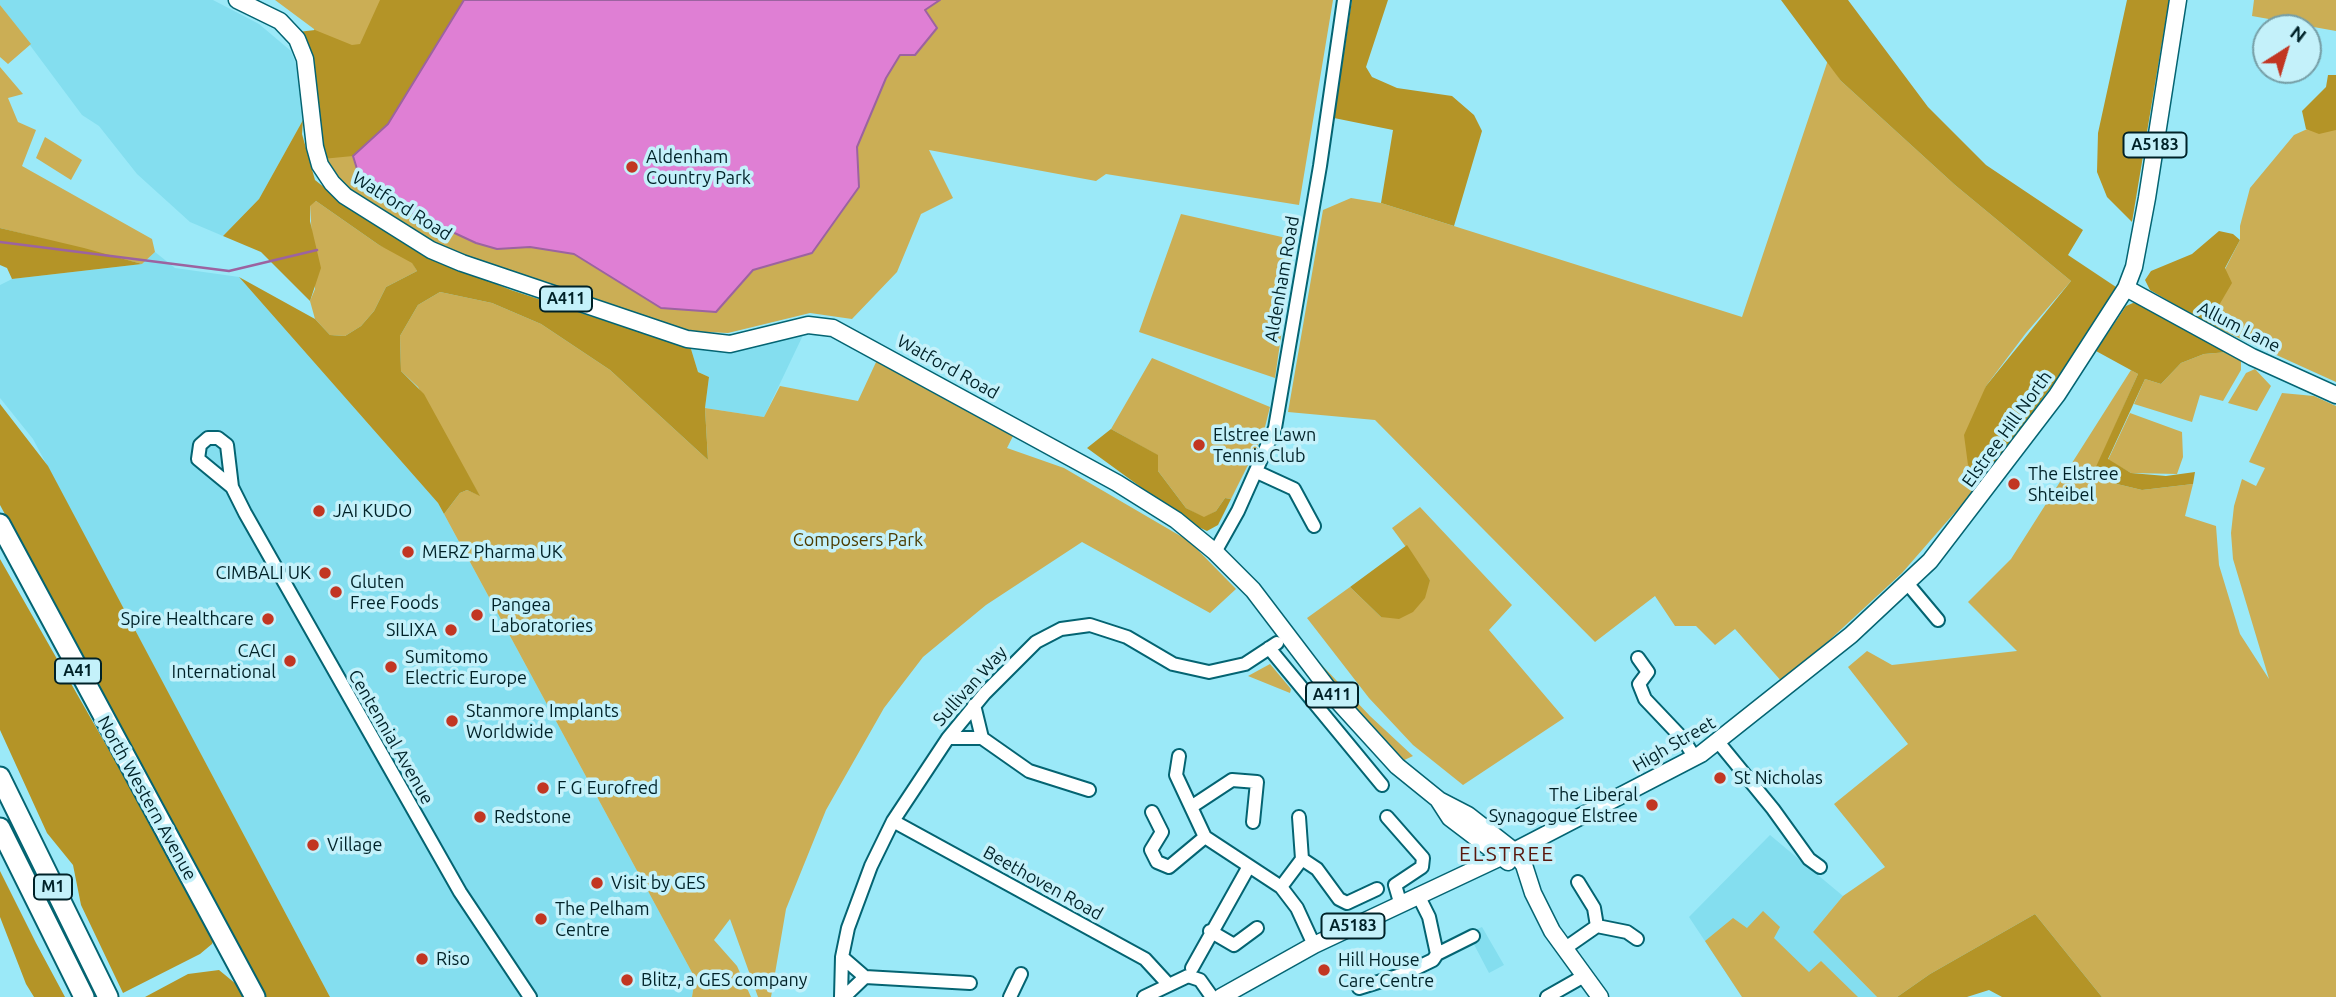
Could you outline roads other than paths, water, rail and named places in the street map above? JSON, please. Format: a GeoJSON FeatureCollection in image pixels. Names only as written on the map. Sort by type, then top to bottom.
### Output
{"type":"FeatureCollection","features":[{"type":"Feature","properties":{"kind":"highway","name":"North Western Avenue"},"geometry":{"type":"LineString","coordinates":[[0,524],[255,997]]}},
{"type":"Feature","properties":{"kind":"highway","name":"M1"},"geometry":{"type":"LineString","coordinates":[[0,777],[108,997]]}},
{"type":"Feature","properties":{"kind":"highway","name":"M1"},"geometry":{"type":"LineString","coordinates":[[0,828],[84,997]]}},
{"type":"Feature","properties":{"kind":"main road","name":"Watford Road"},"geometry":{"type":"LineString","coordinates":[[237,0],[280,21],[296,38],[306,59],[315,147],[320,165],[331,183],[382,220],[452,259],[687,340],[730,344],[808,325],[833,328],[1117,483],[1176,520],[1215,552],[1253,590],[1360,729],[1397,766],[1439,800],[1468,815],[1507,854]]}},
{"type":"Feature","properties":{"kind":"main road","name":"A5183"},"geometry":{"type":"LineString","coordinates":[[2126,288],[2134,267],[2147,198],[2178,0]]}},
{"type":"Feature","properties":{"kind":"main road","name":"Allum Lane"},"geometry":{"type":"LineString","coordinates":[[2126,288],[2252,356],[2336,395]]}},
{"type":"Feature","properties":{"kind":"main road","name":"Elstree Hill North"},"geometry":{"type":"LineString","coordinates":[[1749,718],[1851,635],[1948,542],[2072,374],[2126,288]]}},
{"type":"Feature","properties":{"kind":"main road","name":"High Street"},"geometry":{"type":"LineString","coordinates":[[1221,997],[1314,945],[1400,902],[1507,854],[1695,758],[1719,743],[1749,718]]}},
{"type":"Feature","properties":{"kind":"main road","name":"Watford Road"},"geometry":{"type":"LineString","coordinates":[[1439,800],[1450,818],[1472,836],[1507,854]]}},
{"type":"Feature","properties":{"kind":"main road"},"geometry":{"type":"LineString","coordinates":[[1468,815],[1529,843]]}},
{"type":"Feature","properties":{"kind":"main road"},"geometry":{"type":"LineString","coordinates":[[1469,872],[1476,853],[1472,836]]}},
{"type":"Feature","properties":{"kind":"main road"},"geometry":{"type":"LineString","coordinates":[[1507,854],[1524,865],[1533,894],[1564,949],[1600,997]]}},
{"type":"Feature","properties":{"kind":"street","name":"Aldenham Road"},"geometry":{"type":"LineString","coordinates":[[1215,552],[1257,472],[1275,428],[1320,166],[1344,0]]}},
{"type":"Feature","properties":{"kind":"street"},"geometry":{"type":"LineString","coordinates":[[208,438],[218,438],[227,444],[232,487],[206,468],[197,455],[200,445],[208,438]]}},
{"type":"Feature","properties":{"kind":"street"},"geometry":{"type":"LineString","coordinates":[[206,468],[221,468],[228,460]]}},
{"type":"Feature","properties":{"kind":"street"},"geometry":{"type":"LineString","coordinates":[[1257,472],[1294,489],[1314,526]]}},
{"type":"Feature","properties":{"kind":"street","name":"Centennial Avenue"},"geometry":{"type":"LineString","coordinates":[[232,487],[454,881],[530,997]]}},
{"type":"Feature","properties":{"kind":"street"},"geometry":{"type":"LineString","coordinates":[[1907,583],[1938,620]]}},
{"type":"Feature","properties":{"kind":"street","name":"Sullivan Way"},"geometry":{"type":"LineString","coordinates":[[842,997],[842,957],[858,898],[893,821],[948,738],[974,705],[1036,642],[1048,635],[1075,626],[1109,629],[1189,669],[1225,670],[1245,664],[1273,646],[1382,785]]}},
{"type":"Feature","properties":{"kind":"street"},"geometry":{"type":"LineString","coordinates":[[1638,658],[1648,671],[1639,684],[1645,699],[1684,739],[1695,758]]}},
{"type":"Feature","properties":{"kind":"street"},"geometry":{"type":"LineString","coordinates":[[974,705],[982,738]]}},
{"type":"Feature","properties":{"kind":"street"},"geometry":{"type":"LineString","coordinates":[[948,738],[982,738],[1029,771],[1089,790]]}},
{"type":"Feature","properties":{"kind":"street"},"geometry":{"type":"LineString","coordinates":[[1719,743],[1773,809],[1809,859],[1820,867]]}},
{"type":"Feature","properties":{"kind":"street"},"geometry":{"type":"LineString","coordinates":[[1179,757],[1176,775],[1205,837],[1248,868],[1281,887],[1297,908],[1314,945]]}},
{"type":"Feature","properties":{"kind":"street"},"geometry":{"type":"LineString","coordinates":[[1191,807],[1232,780],[1257,782],[1253,822]]}},
{"type":"Feature","properties":{"kind":"street"},"geometry":{"type":"LineString","coordinates":[[1152,812],[1162,832],[1151,850],[1157,862],[1168,867],[1205,837]]}},
{"type":"Feature","properties":{"kind":"street"},"geometry":{"type":"LineString","coordinates":[[1281,887],[1303,859],[1299,817]]}},
{"type":"Feature","properties":{"kind":"street"},"geometry":{"type":"LineString","coordinates":[[1387,817],[1423,858],[1422,867],[1395,885],[1400,902]]}},
{"type":"Feature","properties":{"kind":"street","name":"Beethoven Road"},"geometry":{"type":"LineString","coordinates":[[893,821],[1145,959],[1168,984]]}},
{"type":"Feature","properties":{"kind":"street"},"geometry":{"type":"LineString","coordinates":[[1303,859],[1317,869],[1339,899],[1347,903],[1377,889]]}},
{"type":"Feature","properties":{"kind":"street"},"geometry":{"type":"LineString","coordinates":[[1192,968],[1210,931],[1248,868]]}},
{"type":"Feature","properties":{"kind":"street"},"geometry":{"type":"LineString","coordinates":[[1578,882],[1594,908],[1597,926]]}},
{"type":"Feature","properties":{"kind":"street"},"geometry":{"type":"LineString","coordinates":[[1418,895],[1429,917],[1435,957]]}},
{"type":"Feature","properties":{"kind":"street"},"geometry":{"type":"LineString","coordinates":[[1564,949],[1597,926],[1627,932],[1637,939]]}},
{"type":"Feature","properties":{"kind":"street"},"geometry":{"type":"LineString","coordinates":[[1210,931],[1234,945],[1257,928]]}},
{"type":"Feature","properties":{"kind":"street"},"geometry":{"type":"LineString","coordinates":[[1359,988],[1404,974],[1474,936]]}},
{"type":"Feature","properties":{"kind":"street"},"geometry":{"type":"LineString","coordinates":[[842,957],[865,977],[970,983]]}},
{"type":"Feature","properties":{"kind":"street"},"geometry":{"type":"LineString","coordinates":[[1010,997],[1021,975]]}},
{"type":"Feature","properties":{"kind":"street"},"geometry":{"type":"LineString","coordinates":[[1144,997],[1188,976],[1194,977],[1212,997]]}},
{"type":"Feature","properties":{"kind":"street"},"geometry":{"type":"LineString","coordinates":[[1547,997],[1584,976]]}},
{"type":"Feature","properties":{"kind":"street"},"geometry":{"type":"LineString","coordinates":[[842,997],[865,977]]}},
{"type":"Feature","properties":{"kind":"waterway"},"geometry":{"type":"LineString","coordinates":[[0,242],[229,271],[317,250]]}},
{"type":"Feature","properties":{"kind":"place","name":"Aldenham Country Park"},"geometry":{"type":"Point","coordinates":[632,167]}},
{"type":"Feature","properties":{"kind":"place","name":"Elstree Lawn Tennis Club"},"geometry":{"type":"Point","coordinates":[1199,445]}},
{"type":"Feature","properties":{"kind":"place","name":"The Elstree Shteibel"},"geometry":{"type":"Point","coordinates":[2014,484]}},
{"type":"Feature","properties":{"kind":"place","name":"JAI KUDO"},"geometry":{"type":"Point","coordinates":[319,511]}},
{"type":"Feature","properties":{"kind":"place","name":"MERZ Pharma UK"},"geometry":{"type":"Point","coordinates":[408,552]}},
{"type":"Feature","properties":{"kind":"place","name":"CIMBALI UK"},"geometry":{"type":"Point","coordinates":[325,573]}},
{"type":"Feature","properties":{"kind":"place","name":"Gluten Free Foods"},"geometry":{"type":"Point","coordinates":[336,592]}},
{"type":"Feature","properties":{"kind":"place","name":"Pangea Laboratories"},"geometry":{"type":"Point","coordinates":[477,615]}},
{"type":"Feature","properties":{"kind":"place","name":"Spire Healthcare"},"geometry":{"type":"Point","coordinates":[268,619]}},
{"type":"Feature","properties":{"kind":"place","name":"SILIXA"},"geometry":{"type":"Point","coordinates":[451,630]}},
{"type":"Feature","properties":{"kind":"place","name":"CACI International"},"geometry":{"type":"Point","coordinates":[290,661]}},
{"type":"Feature","properties":{"kind":"place","name":"Sumitomo Electric Europe"},"geometry":{"type":"Point","coordinates":[391,667]}},
{"type":"Feature","properties":{"kind":"place","name":"Stanmore Implants Worldwide"},"geometry":{"type":"Point","coordinates":[452,721]}},
{"type":"Feature","properties":{"kind":"place","name":"St Nicholas"},"geometry":{"type":"Point","coordinates":[1720,778]}},
{"type":"Feature","properties":{"kind":"place","name":"F G Eurofred"},"geometry":{"type":"Point","coordinates":[543,788]}},
{"type":"Feature","properties":{"kind":"place","name":"The Liberal Synagogue Elstree"},"geometry":{"type":"Point","coordinates":[1652,805]}},
{"type":"Feature","properties":{"kind":"place","name":"Redstone"},"geometry":{"type":"Point","coordinates":[480,817]}},
{"type":"Feature","properties":{"kind":"place","name":"Village"},"geometry":{"type":"Point","coordinates":[313,845]}},
{"type":"Feature","properties":{"kind":"place","name":"Visit by GES"},"geometry":{"type":"Point","coordinates":[597,883]}},
{"type":"Feature","properties":{"kind":"place","name":"The Pelham Centre"},"geometry":{"type":"Point","coordinates":[541,919]}},
{"type":"Feature","properties":{"kind":"place","name":"Riso"},"geometry":{"type":"Point","coordinates":[422,959]}},
{"type":"Feature","properties":{"kind":"place","name":"Hill House Care Centre"},"geometry":{"type":"Point","coordinates":[1324,970]}},
{"type":"Feature","properties":{"kind":"place","name":"Blitz, a GES company"},"geometry":{"type":"Point","coordinates":[627,980]}},
{"type":"Feature","properties":{"kind":"district","name":"ELSTREE"},"geometry":{"type":"Point","coordinates":[1507,854]}},
{"type":"Feature","properties":{"kind":"park label","name":"Composers Park"},"geometry":{"type":"Point","coordinates":[858,540]}}]}
